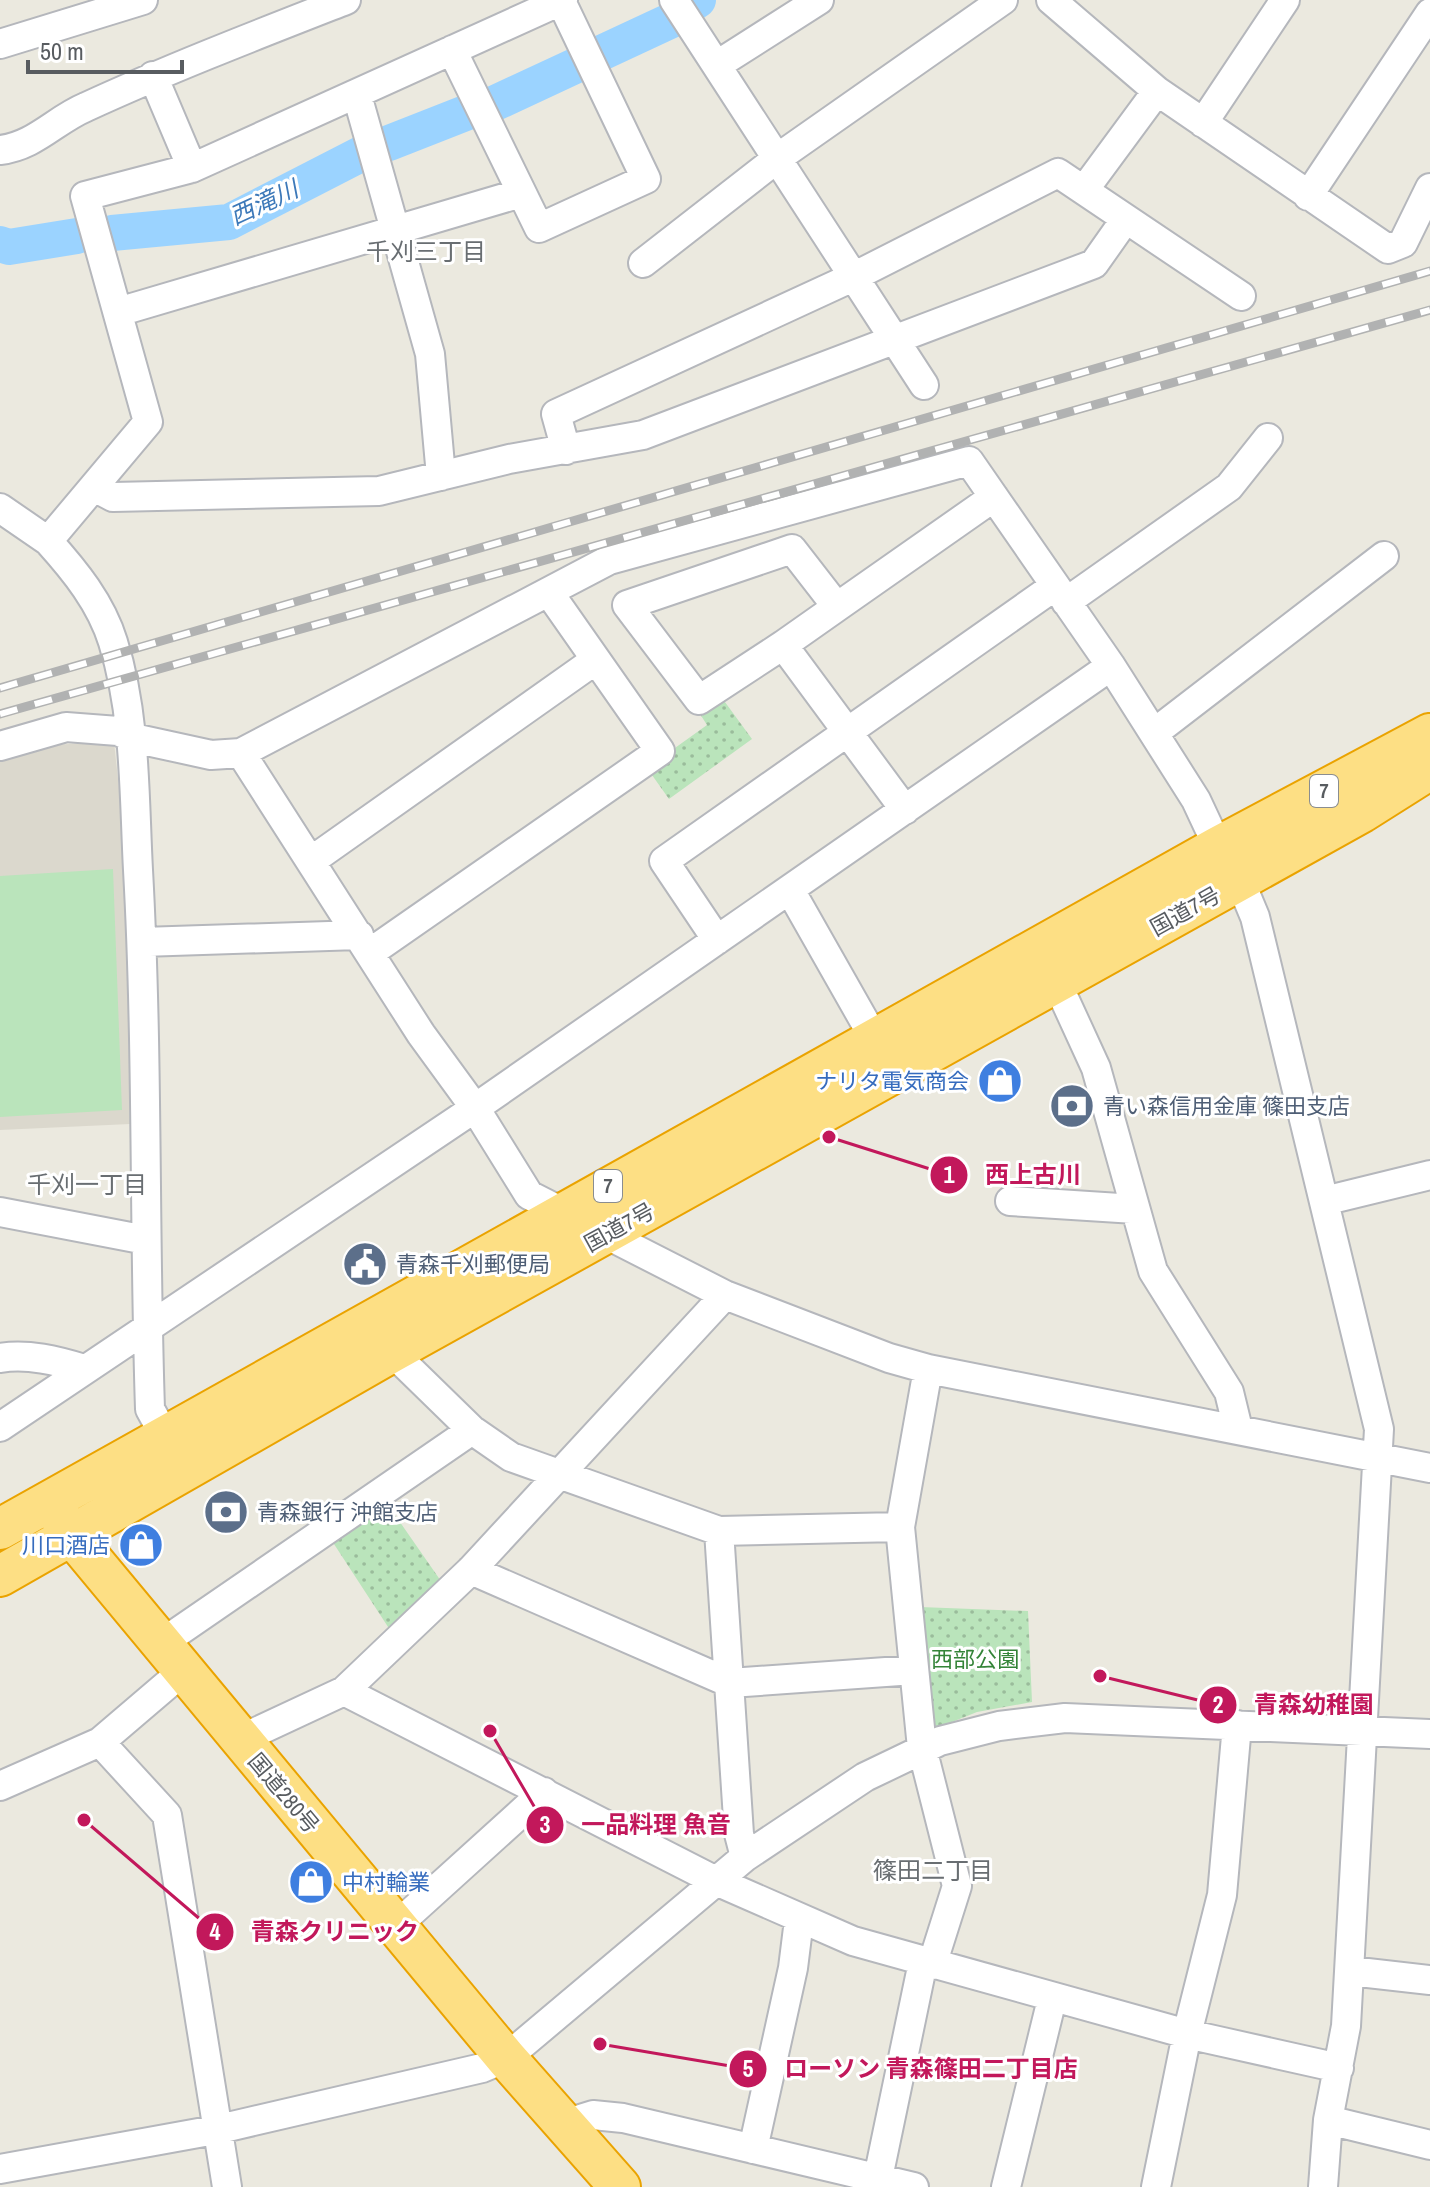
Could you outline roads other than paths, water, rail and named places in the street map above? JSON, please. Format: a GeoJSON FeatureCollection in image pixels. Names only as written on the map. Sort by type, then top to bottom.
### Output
{"type":"FeatureCollection","features":[{"type":"Feature","properties":{"kind":"highway","name":"7"},"geometry":{"type":"LineString","coordinates":[[1218,847],[1430,734]]}},
{"type":"Feature","properties":{"kind":"highway","name":"7"},"geometry":{"type":"LineString","coordinates":[[1240,881],[1430,769]]}},
{"type":"Feature","properties":{"kind":"highway","name":"国道7号"},"geometry":{"type":"LineString","coordinates":[[0,1529],[1218,847]]}},
{"type":"Feature","properties":{"kind":"highway","name":"国道7号"},"geometry":{"type":"LineString","coordinates":[[0,1576],[392,1352],[1240,881]]}},
{"type":"Feature","properties":{"kind":"highway","name":"国道280号"},"geometry":{"type":"LineString","coordinates":[[52,1501],[73,1537],[170,1659],[506,2058],[620,2187]]}},
{"type":"Feature","properties":{"kind":"street"},"geometry":{"type":"LineString","coordinates":[[0,44],[143,3],[143,0]]}},
{"type":"Feature","properties":{"kind":"street"},"geometry":{"type":"LineString","coordinates":[[0,150],[22,148],[79,110],[153,76],[346,0]]}},
{"type":"Feature","properties":{"kind":"street"},"geometry":{"type":"LineString","coordinates":[[48,541],[148,422],[85,196],[192,168],[562,0],[646,179],[539,228],[452,50]]}},
{"type":"Feature","properties":{"kind":"street"},"geometry":{"type":"LineString","coordinates":[[674,0],[779,157],[924,385]]}},
{"type":"Feature","properties":{"kind":"street"},"geometry":{"type":"LineString","coordinates":[[717,65],[819,0]]}},
{"type":"Feature","properties":{"kind":"street"},"geometry":{"type":"LineString","coordinates":[[643,263],[779,157],[1003,0]]}},
{"type":"Feature","properties":{"kind":"street"},"geometry":{"type":"LineString","coordinates":[[1051,0],[1157,91],[1388,249],[1403,243],[1430,188]]}},
{"type":"Feature","properties":{"kind":"street"},"geometry":{"type":"LineString","coordinates":[[1203,123],[1285,0]]}},
{"type":"Feature","properties":{"kind":"street"},"geometry":{"type":"LineString","coordinates":[[1308,196],[1430,13]]}},
{"type":"Feature","properties":{"kind":"street"},"geometry":{"type":"LineString","coordinates":[[153,76],[192,168]]}},
{"type":"Feature","properties":{"kind":"street"},"geometry":{"type":"LineString","coordinates":[[1084,190],[1157,91]]}},
{"type":"Feature","properties":{"kind":"street"},"geometry":{"type":"LineString","coordinates":[[357,95],[430,354],[441,476]]}},
{"type":"Feature","properties":{"kind":"street"},"geometry":{"type":"LineString","coordinates":[[566,450],[556,414],[853,277],[1058,173],[1241,296]]}},
{"type":"Feature","properties":{"kind":"street"},"geometry":{"type":"LineString","coordinates":[[118,312],[521,193]]}},
{"type":"Feature","properties":{"kind":"street"},"geometry":{"type":"LineString","coordinates":[[94,487],[113,497],[379,491],[509,459],[643,435],[1094,264],[1125,220]]}},
{"type":"Feature","properties":{"kind":"street"},"geometry":{"type":"LineString","coordinates":[[717,940],[664,861],[847,731],[1229,487],[1268,438]]}},
{"type":"Feature","properties":{"kind":"street"},"geometry":{"type":"LineString","coordinates":[[0,746],[66,727],[118,731],[133,738],[211,755],[241,753],[550,594],[609,560],[969,461],[1111,666],[1196,800],[1218,847],[1240,881],[1255,917],[1379,1429],[1380,1459],[1350,1971],[1339,2068],[1328,2120],[1323,2187]]}},
{"type":"Feature","properties":{"kind":"street"},"geometry":{"type":"LineString","coordinates":[[837,607],[792,549],[627,605],[699,700],[783,645],[994,497]]}},
{"type":"Feature","properties":{"kind":"street"},"geometry":{"type":"LineString","coordinates":[[0,508],[48,541],[78,576],[101,612],[114,643],[133,738],[142,942],[150,1409],[185,1472]]}},
{"type":"Feature","properties":{"kind":"street"},"geometry":{"type":"LineString","coordinates":[[1154,733],[1384,556]]}},
{"type":"Feature","properties":{"kind":"street"},"geometry":{"type":"LineString","coordinates":[[142,942],[365,943],[660,751],[594,661],[550,594]]}},
{"type":"Feature","properties":{"kind":"street"},"geometry":{"type":"LineString","coordinates":[[783,645],[905,810]]}},
{"type":"Feature","properties":{"kind":"street"},"geometry":{"type":"LineString","coordinates":[[311,861],[594,661]]}},
{"type":"Feature","properties":{"kind":"street"},"geometry":{"type":"LineString","coordinates":[[0,1427],[475,1108],[1111,666]]}},
{"type":"Feature","properties":{"kind":"street"},"geometry":{"type":"LineString","coordinates":[[241,753],[421,1034],[475,1108],[529,1195],[725,1295],[817,1332],[928,1369],[1430,1468]]}},
{"type":"Feature","properties":{"kind":"street"},"geometry":{"type":"LineString","coordinates":[[790,890],[874,1038]]}},
{"type":"Feature","properties":{"kind":"street"},"geometry":{"type":"LineString","coordinates":[[1057,983],[1096,1068],[1153,1271],[1229,1392],[1238,1429]]}},
{"type":"Feature","properties":{"kind":"street"},"geometry":{"type":"LineString","coordinates":[[1324,1201],[1430,1175]]}},
{"type":"Feature","properties":{"kind":"street"},"geometry":{"type":"LineString","coordinates":[[1010,1201],[1135,1209]]}},
{"type":"Feature","properties":{"kind":"street"},"geometry":{"type":"LineString","coordinates":[[0,1212],[146,1240]]}},
{"type":"Feature","properties":{"kind":"street"},"geometry":{"type":"LineString","coordinates":[[239,1740],[344,1691],[471,1570],[725,1295]]}},
{"type":"Feature","properties":{"kind":"street"},"geometry":{"type":"LineString","coordinates":[[392,1352],[472,1430],[511,1457],[719,1531],[900,1527]]}},
{"type":"Feature","properties":{"kind":"street"},"geometry":{"type":"LineString","coordinates":[[0,1358],[12,1355],[62,1362],[84,1369]]}},
{"type":"Feature","properties":{"kind":"street"},"geometry":{"type":"LineString","coordinates":[[878,2178],[927,1963],[957,1886],[922,1748],[900,1527],[928,1369]]}},
{"type":"Feature","properties":{"kind":"street"},"geometry":{"type":"LineString","coordinates":[[0,1786],[100,1742],[170,1659],[472,1430]]}},
{"type":"Feature","properties":{"kind":"street"},"geometry":{"type":"LineString","coordinates":[[719,1531],[739,1834],[745,1857]]}},
{"type":"Feature","properties":{"kind":"street"},"geometry":{"type":"LineString","coordinates":[[471,1570],[730,1683],[914,1670]]}},
{"type":"Feature","properties":{"kind":"street"},"geometry":{"type":"LineString","coordinates":[[344,1691],[716,1881],[799,1920],[927,1963],[1052,1999],[1187,2034],[1339,2068]]}},
{"type":"Feature","properties":{"kind":"street"},"geometry":{"type":"LineString","coordinates":[[0,2169],[215,2130],[482,2068],[506,2058],[745,1857],[865,1777],[922,1748],[969,1732],[1033,1720],[1117,1719],[1430,1734]]}},
{"type":"Feature","properties":{"kind":"street"},"geometry":{"type":"LineString","coordinates":[[1156,2187],[1187,2034],[1222,1895],[1237,1725]]}},
{"type":"Feature","properties":{"kind":"street"},"geometry":{"type":"LineString","coordinates":[[100,1742],[167,1815],[215,2130],[227,2187]]}},
{"type":"Feature","properties":{"kind":"street"},"geometry":{"type":"LineString","coordinates":[[396,1926],[544,1792]]}},
{"type":"Feature","properties":{"kind":"street"},"geometry":{"type":"LineString","coordinates":[[753,2149],[793,1968],[799,1920]]}},
{"type":"Feature","properties":{"kind":"street"},"geometry":{"type":"LineString","coordinates":[[1350,1971],[1430,1980]]}},
{"type":"Feature","properties":{"kind":"street"},"geometry":{"type":"LineString","coordinates":[[1006,2187],[1052,1999]]}},
{"type":"Feature","properties":{"kind":"street"},"geometry":{"type":"LineString","coordinates":[[564,2124],[593,2115],[623,2118],[914,2187]]}},
{"type":"Feature","properties":{"kind":"street"},"geometry":{"type":"LineString","coordinates":[[1328,2120],[1430,2144]]}},
{"type":"Feature","properties":{"kind":"waterway","name":"西滝川"},"geometry":{"type":"LineString","coordinates":[[599,54],[672,20]]}},
{"type":"Feature","properties":{"kind":"waterway","name":"西滝川"},"geometry":{"type":"LineString","coordinates":[[493,104],[577,65]]}},
{"type":"Feature","properties":{"kind":"waterway","name":"西滝川"},"geometry":{"type":"LineString","coordinates":[[389,143],[468,112]]}},
{"type":"Feature","properties":{"kind":"waterway","name":"西滝川"},"geometry":{"type":"LineString","coordinates":[[112,233],[229,222],[361,154]]}},
{"type":"Feature","properties":{"kind":"waterway","name":"西滝川"},"geometry":{"type":"LineString","coordinates":[[0,244],[9,247],[77,236]]}},
{"type":"Feature","properties":{"kind":"railway"},"geometry":{"type":"LineString","coordinates":[[0,688],[1430,271]]}},
{"type":"Feature","properties":{"kind":"railway"},"geometry":{"type":"LineString","coordinates":[[0,714],[1430,310]]}},
{"type":"Feature","properties":{"kind":"place","name":"ナリタ電気商会"},"geometry":{"type":"Point","coordinates":[1000,1081]}},
{"type":"Feature","properties":{"kind":"place","name":"青い森信用金庫 篠田支店"},"geometry":{"type":"Point","coordinates":[1072,1106]}},
{"type":"Feature","properties":{"kind":"place","name":"西上古川"},"geometry":{"type":"Point","coordinates":[829,1137]}},
{"type":"Feature","properties":{"kind":"place","name":"青森千刈郵便局"},"geometry":{"type":"Point","coordinates":[365,1264]}},
{"type":"Feature","properties":{"kind":"place","name":"青森銀行 沖館支店"},"geometry":{"type":"Point","coordinates":[226,1512]}},
{"type":"Feature","properties":{"kind":"place","name":"川口酒店"},"geometry":{"type":"Point","coordinates":[141,1545]}},
{"type":"Feature","properties":{"kind":"place","name":"青森幼稚園"},"geometry":{"type":"Point","coordinates":[1100,1676]}},
{"type":"Feature","properties":{"kind":"place","name":"一品料理 魚音"},"geometry":{"type":"Point","coordinates":[490,1731]}},
{"type":"Feature","properties":{"kind":"place","name":"青森クリニック"},"geometry":{"type":"Point","coordinates":[84,1820]}},
{"type":"Feature","properties":{"kind":"place","name":"中村輪業"},"geometry":{"type":"Point","coordinates":[311,1882]}},
{"type":"Feature","properties":{"kind":"place","name":"ローソン 青森篠田二丁目店"},"geometry":{"type":"Point","coordinates":[600,2044]}},
{"type":"Feature","properties":{"kind":"district","name":"千刈三丁目"},"geometry":{"type":"Point","coordinates":[426,252]}},
{"type":"Feature","properties":{"kind":"district","name":"千刈一丁目"},"geometry":{"type":"Point","coordinates":[87,1185]}},
{"type":"Feature","properties":{"kind":"district","name":"篠田二丁目"},"geometry":{"type":"Point","coordinates":[933,1871]}},
{"type":"Feature","properties":{"kind":"park label","name":"西部公園"},"geometry":{"type":"Point","coordinates":[975,1659]}}]}
